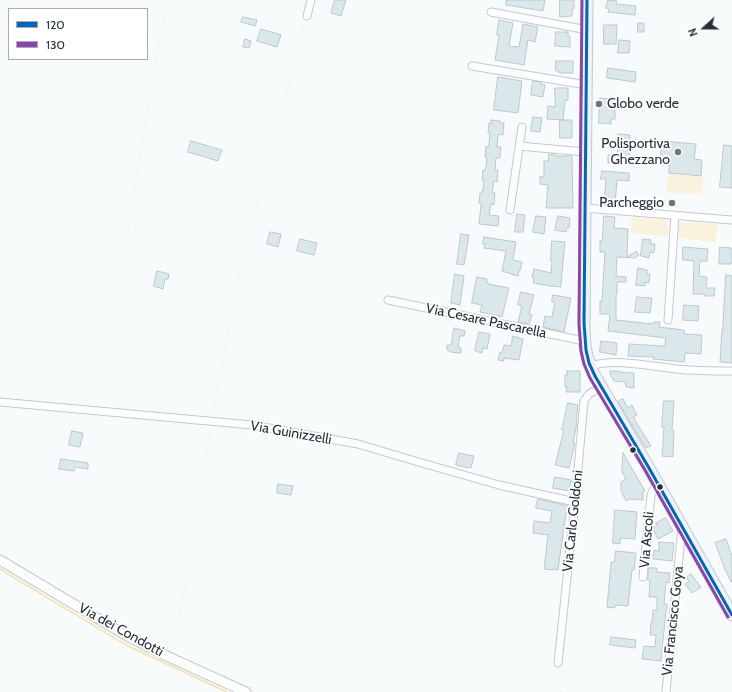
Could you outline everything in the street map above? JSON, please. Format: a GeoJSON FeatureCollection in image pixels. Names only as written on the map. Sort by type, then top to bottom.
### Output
{"type":"FeatureCollection","features":[{"type":"Feature","properties":{"kind":"main road"},"geometry":{"type":"LineString","coordinates":[[587,0],[588,30],[585,152],[584,341],[586,353],[590,366],[601,387],[657,481],[732,615]]}},
{"type":"Feature","properties":{"kind":"street"},"geometry":{"type":"LineString","coordinates":[[307,16],[311,0]]}},
{"type":"Feature","properties":{"kind":"street"},"geometry":{"type":"LineString","coordinates":[[491,12],[588,30]]}},
{"type":"Feature","properties":{"kind":"street"},"geometry":{"type":"LineString","coordinates":[[472,66],[587,85]]}},
{"type":"Feature","properties":{"kind":"street"},"geometry":{"type":"LineString","coordinates":[[510,210],[522,127]]}},
{"type":"Feature","properties":{"kind":"street"},"geometry":{"type":"LineString","coordinates":[[519,146],[585,152]]}},
{"type":"Feature","properties":{"kind":"street"},"geometry":{"type":"LineString","coordinates":[[585,208],[732,220]]}},
{"type":"Feature","properties":{"kind":"street"},"geometry":{"type":"LineString","coordinates":[[668,320],[675,215]]}},
{"type":"Feature","properties":{"kind":"street","name":"Via Cesare Pascarella"},"geometry":{"type":"LineString","coordinates":[[388,300],[584,341]]}},
{"type":"Feature","properties":{"kind":"street"},"geometry":{"type":"LineString","coordinates":[[590,366],[606,363],[623,363],[691,370],[732,371]]}},
{"type":"Feature","properties":{"kind":"street","name":"Via Carlo Goldoni"},"geometry":{"type":"LineString","coordinates":[[558,663],[584,401],[588,394],[601,387]]}},
{"type":"Feature","properties":{"kind":"street","name":"Via Guinizzelli"},"geometry":{"type":"LineString","coordinates":[[0,402],[252,425],[358,444],[499,485],[575,502]]}},
{"type":"Feature","properties":{"kind":"street","name":"Via Ascoli"},"geometry":{"type":"LineString","coordinates":[[643,577],[651,495],[657,481]]}},
{"type":"Feature","properties":{"kind":"street","name":"Via Francisco Goya"},"geometry":{"type":"LineString","coordinates":[[666,692],[682,525]]}},
{"type":"Feature","properties":{"kind":"street","name":"Via dei Condotti"},"geometry":{"type":"LineString","coordinates":[[0,560],[127,636],[171,658],[248,689]]}},
{"type":"Feature","properties":{"kind":"path"},"geometry":{"type":"LineString","coordinates":[[167,0],[129,218],[129,244],[134,248],[161,256],[239,273],[326,287],[388,300]]}},
{"type":"Feature","properties":{"kind":"path"},"geometry":{"type":"LineString","coordinates":[[178,628],[215,403],[239,273],[307,16]]}},
{"type":"Feature","properties":{"kind":"path"},"geometry":{"type":"LineString","coordinates":[[674,193],[675,173]]}},
{"type":"Feature","properties":{"kind":"path"},"geometry":{"type":"LineString","coordinates":[[649,366],[647,417],[654,426]]}},
{"type":"Feature","properties":{"kind":"path"},"geometry":{"type":"LineString","coordinates":[[248,689],[263,692]]}},
{"type":"Feature","properties":{"kind":"shaded area"},"geometry":{"type":"Polygon","coordinates":[[[668,174],[703,177],[702,195],[667,192],[668,174]]]}},
{"type":"Feature","properties":{"kind":"shaded area"},"geometry":{"type":"Polygon","coordinates":[[[632,217],[663,220],[667,222],[668,236],[631,233],[632,217]]]}},
{"type":"Feature","properties":{"kind":"shaded area"},"geometry":{"type":"Polygon","coordinates":[[[681,222],[717,224],[715,242],[678,238],[679,224],[681,222]]]}},
{"type":"Feature","properties":{"kind":"building"},"geometry":{"type":"Polygon","coordinates":[[[335,0],[346,0],[341,16],[331,13],[335,0]]]}},
{"type":"Feature","properties":{"kind":"building"},"geometry":{"type":"Polygon","coordinates":[[[507,0],[545,0],[543,11],[506,5],[507,0]]]}},
{"type":"Feature","properties":{"kind":"building"},"geometry":{"type":"Polygon","coordinates":[[[560,0],[574,0],[572,16],[560,17],[560,0]]]}},
{"type":"Feature","properties":{"kind":"building"},"geometry":{"type":"Polygon","coordinates":[[[608,0],[617,1],[616,4],[636,6],[635,15],[608,12],[609,9],[606,8],[608,0]]]}},
{"type":"Feature","properties":{"kind":"building"},"geometry":{"type":"Polygon","coordinates":[[[243,17],[257,20],[255,26],[241,22],[243,17]]]}},
{"type":"Feature","properties":{"kind":"building"},"geometry":{"type":"Polygon","coordinates":[[[499,20],[513,23],[509,46],[519,47],[523,24],[538,27],[535,42],[528,40],[524,65],[495,60],[499,35],[497,35],[499,20]]]}},
{"type":"Feature","properties":{"kind":"building"},"geometry":{"type":"Polygon","coordinates":[[[638,23],[644,23],[644,32],[638,32],[638,23]]]}},
{"type":"Feature","properties":{"kind":"building"},"geometry":{"type":"Polygon","coordinates":[[[604,25],[617,25],[616,44],[604,44],[604,25]]]}},
{"type":"Feature","properties":{"kind":"building"},"geometry":{"type":"Polygon","coordinates":[[[261,29],[281,35],[277,47],[257,41],[261,29]]]}},
{"type":"Feature","properties":{"kind":"building"},"geometry":{"type":"Polygon","coordinates":[[[556,32],[568,32],[568,36],[570,36],[570,47],[555,46],[556,32]]]}},
{"type":"Feature","properties":{"kind":"building"},"geometry":{"type":"Polygon","coordinates":[[[245,39],[251,41],[249,48],[243,47],[245,39]]]}},
{"type":"Feature","properties":{"kind":"building"},"geometry":{"type":"Polygon","coordinates":[[[619,40],[630,41],[629,53],[618,53],[619,40]]]}},
{"type":"Feature","properties":{"kind":"building"},"geometry":{"type":"Polygon","coordinates":[[[556,61],[573,61],[573,73],[559,73],[559,71],[556,71],[556,61]]]}},
{"type":"Feature","properties":{"kind":"building"},"geometry":{"type":"Polygon","coordinates":[[[608,68],[636,72],[635,82],[607,78],[608,68]]]}},
{"type":"Feature","properties":{"kind":"building"},"geometry":{"type":"Polygon","coordinates":[[[498,77],[522,81],[518,113],[494,110],[498,77]]]}},
{"type":"Feature","properties":{"kind":"building"},"geometry":{"type":"Polygon","coordinates":[[[533,81],[541,82],[541,84],[545,85],[543,97],[531,95],[533,81]]]}},
{"type":"Feature","properties":{"kind":"building"},"geometry":{"type":"Polygon","coordinates":[[[555,88],[568,88],[568,100],[565,100],[563,120],[547,119],[548,106],[555,107],[555,88]]]}},
{"type":"Feature","properties":{"kind":"building"},"geometry":{"type":"Polygon","coordinates":[[[600,98],[612,99],[611,110],[615,110],[615,119],[611,119],[611,124],[599,123],[600,98]]]}},
{"type":"Feature","properties":{"kind":"building"},"geometry":{"type":"Polygon","coordinates":[[[533,117],[542,118],[540,132],[531,131],[533,117]]]}},
{"type":"Feature","properties":{"kind":"building"},"geometry":{"type":"Polygon","coordinates":[[[491,120],[504,123],[503,135],[499,134],[498,136],[497,147],[501,147],[500,158],[496,158],[495,170],[498,170],[497,182],[494,181],[492,193],[495,193],[494,205],[491,204],[489,215],[499,216],[498,226],[479,224],[481,205],[481,203],[479,203],[480,193],[482,193],[482,190],[483,191],[483,170],[485,170],[486,167],[486,146],[488,147],[489,144],[490,133],[488,133],[489,123],[491,123],[491,120]]]}},
{"type":"Feature","properties":{"kind":"building"},"geometry":{"type":"Polygon","coordinates":[[[560,120],[572,120],[572,138],[560,138],[560,120]]]}},
{"type":"Feature","properties":{"kind":"building"},"geometry":{"type":"Polygon","coordinates":[[[618,134],[630,135],[630,163],[608,163],[608,155],[617,155],[618,134]]]}},
{"type":"Feature","properties":{"kind":"building"},"geometry":{"type":"Polygon","coordinates":[[[191,141],[222,150],[218,161],[188,152],[191,141]]]}},
{"type":"Feature","properties":{"kind":"building","name":"Polisportiva Ghezzano"},"geometry":{"type":"Polygon","coordinates":[[[662,141],[696,144],[694,159],[702,160],[701,176],[669,173],[669,165],[660,165],[662,141]]]}},
{"type":"Feature","properties":{"kind":"building"},"geometry":{"type":"Polygon","coordinates":[[[724,145],[732,146],[732,188],[720,187],[724,145]]]}},
{"type":"Feature","properties":{"kind":"building"},"geometry":{"type":"Polygon","coordinates":[[[549,154],[555,154],[555,156],[572,156],[573,208],[546,208],[548,185],[540,184],[540,176],[544,177],[544,161],[548,161],[549,154]]]}},
{"type":"Feature","properties":{"kind":"building"},"geometry":{"type":"Polygon","coordinates":[[[602,171],[629,173],[629,181],[617,180],[615,204],[604,203],[606,179],[601,179],[602,171]]]}},
{"type":"Feature","properties":{"kind":"building"},"geometry":{"type":"Polygon","coordinates":[[[517,214],[525,215],[523,232],[515,232],[517,214]]]}},
{"type":"Feature","properties":{"kind":"building"},"geometry":{"type":"Polygon","coordinates":[[[536,216],[546,217],[544,234],[533,232],[536,216]]]}},
{"type":"Feature","properties":{"kind":"building"},"geometry":{"type":"Polygon","coordinates":[[[558,216],[570,218],[569,228],[567,228],[566,232],[555,230],[558,216]]]}},
{"type":"Feature","properties":{"kind":"building"},"geometry":{"type":"Polygon","coordinates":[[[604,216],[615,217],[614,228],[628,229],[627,257],[636,251],[639,255],[635,258],[617,257],[616,276],[626,277],[626,282],[617,282],[616,320],[653,324],[654,322],[660,322],[659,327],[684,330],[684,334],[702,335],[701,354],[685,353],[684,362],[653,359],[654,357],[628,356],[629,344],[665,346],[666,338],[608,331],[610,314],[600,314],[605,252],[600,252],[600,241],[602,241],[604,216]]]}},
{"type":"Feature","properties":{"kind":"building"},"geometry":{"type":"Polygon","coordinates":[[[270,232],[281,234],[278,247],[267,244],[270,232]]]}},
{"type":"Feature","properties":{"kind":"building"},"geometry":{"type":"Polygon","coordinates":[[[461,234],[469,235],[464,265],[457,264],[461,234]]]}},
{"type":"Feature","properties":{"kind":"building"},"geometry":{"type":"Polygon","coordinates":[[[484,237],[516,242],[513,260],[522,262],[518,276],[502,271],[506,251],[484,248],[484,237]]]}},
{"type":"Feature","properties":{"kind":"building"},"geometry":{"type":"Polygon","coordinates":[[[300,239],[317,243],[314,255],[297,251],[300,239]]]}},
{"type":"Feature","properties":{"kind":"building"},"geometry":{"type":"Polygon","coordinates":[[[643,239],[651,240],[651,244],[655,244],[654,253],[650,252],[649,258],[641,256],[643,239]]]}},
{"type":"Feature","properties":{"kind":"building"},"geometry":{"type":"Polygon","coordinates":[[[552,241],[565,242],[561,287],[533,283],[534,278],[532,277],[534,269],[551,273],[552,241]]]}},
{"type":"Feature","properties":{"kind":"building"},"geometry":{"type":"Polygon","coordinates":[[[683,247],[708,249],[707,261],[700,261],[699,276],[707,277],[706,288],[715,288],[714,296],[693,294],[694,261],[683,260],[683,247]]]}},
{"type":"Feature","properties":{"kind":"building"},"geometry":{"type":"Polygon","coordinates":[[[720,247],[732,249],[732,263],[719,264],[720,247]]]}},
{"type":"Feature","properties":{"kind":"building"},"geometry":{"type":"Polygon","coordinates":[[[638,268],[647,270],[647,274],[650,274],[649,283],[645,282],[645,286],[636,285],[638,268]]]}},
{"type":"Feature","properties":{"kind":"building"},"geometry":{"type":"Polygon","coordinates":[[[157,271],[169,274],[168,279],[165,279],[163,289],[154,286],[157,271]]]}},
{"type":"Feature","properties":{"kind":"building"},"geometry":{"type":"Polygon","coordinates":[[[455,274],[464,276],[460,305],[451,303],[455,274]]]}},
{"type":"Feature","properties":{"kind":"building"},"geometry":{"type":"Polygon","coordinates":[[[726,275],[732,276],[732,363],[720,362],[726,275]]]}},
{"type":"Feature","properties":{"kind":"building"},"geometry":{"type":"Polygon","coordinates":[[[477,277],[487,279],[486,282],[488,282],[488,284],[509,288],[502,317],[480,312],[482,305],[472,303],[477,277]]]}},
{"type":"Feature","properties":{"kind":"building"},"geometry":{"type":"Polygon","coordinates":[[[521,292],[534,295],[529,314],[532,315],[529,324],[518,322],[522,306],[518,305],[521,292]]]}},
{"type":"Feature","properties":{"kind":"building"},"geometry":{"type":"Polygon","coordinates":[[[553,295],[571,298],[564,332],[543,327],[545,316],[552,317],[555,302],[552,302],[553,295]]]}},
{"type":"Feature","properties":{"kind":"building"},"geometry":{"type":"Polygon","coordinates":[[[637,297],[652,298],[650,313],[635,312],[637,297]]]}},
{"type":"Feature","properties":{"kind":"building"},"geometry":{"type":"Polygon","coordinates":[[[684,305],[699,306],[698,321],[683,320],[684,305]]]}},
{"type":"Feature","properties":{"kind":"building"},"geometry":{"type":"Polygon","coordinates":[[[454,328],[465,331],[464,336],[460,336],[458,347],[461,348],[461,353],[450,352],[447,350],[447,345],[451,345],[454,328]]]}},
{"type":"Feature","properties":{"kind":"building"},"geometry":{"type":"Polygon","coordinates":[[[479,332],[490,334],[487,349],[483,348],[482,353],[475,351],[479,332]]]}},
{"type":"Feature","properties":{"kind":"building"},"geometry":{"type":"Polygon","coordinates":[[[513,336],[523,339],[519,360],[504,358],[504,361],[498,360],[504,345],[511,346],[513,336]]]}},
{"type":"Feature","properties":{"kind":"building"},"geometry":{"type":"Polygon","coordinates":[[[601,341],[617,343],[616,355],[600,352],[601,341]]]}},
{"type":"Feature","properties":{"kind":"building"},"geometry":{"type":"Polygon","coordinates":[[[567,371],[580,371],[580,392],[566,392],[567,387],[565,387],[565,375],[567,375],[567,371]]]}},
{"type":"Feature","properties":{"kind":"building"},"geometry":{"type":"Polygon","coordinates":[[[610,371],[634,373],[634,388],[626,387],[625,382],[614,381],[610,371]]]}},
{"type":"Feature","properties":{"kind":"building"},"geometry":{"type":"Polygon","coordinates":[[[623,399],[628,408],[632,405],[637,415],[633,417],[651,446],[646,448],[618,402],[623,399]]]}},
{"type":"Feature","properties":{"kind":"building"},"geometry":{"type":"Polygon","coordinates":[[[664,401],[674,401],[672,430],[674,431],[673,457],[662,456],[664,401]]]}},
{"type":"Feature","properties":{"kind":"building"},"geometry":{"type":"Polygon","coordinates":[[[568,403],[578,405],[577,423],[573,443],[575,443],[569,468],[555,465],[564,430],[562,430],[568,403]]]}},
{"type":"Feature","properties":{"kind":"building"},"geometry":{"type":"Polygon","coordinates":[[[72,431],[83,433],[80,447],[69,445],[72,431]]]}},
{"type":"Feature","properties":{"kind":"building"},"geometry":{"type":"Polygon","coordinates":[[[459,453],[474,456],[471,468],[456,465],[459,453]]]}},
{"type":"Feature","properties":{"kind":"building"},"geometry":{"type":"Polygon","coordinates":[[[623,453],[645,491],[643,491],[643,500],[629,499],[626,501],[621,491],[621,482],[626,479],[622,472],[623,453]]]}},
{"type":"Feature","properties":{"kind":"building"},"geometry":{"type":"Polygon","coordinates":[[[61,459],[88,463],[88,469],[75,467],[74,471],[59,469],[61,459]]]}},
{"type":"Feature","properties":{"kind":"building"},"geometry":{"type":"Polygon","coordinates":[[[555,477],[571,480],[569,491],[553,488],[555,477]]]}},
{"type":"Feature","properties":{"kind":"building"},"geometry":{"type":"Polygon","coordinates":[[[278,484],[293,486],[291,495],[277,493],[278,484]]]}},
{"type":"Feature","properties":{"kind":"building"},"geometry":{"type":"Polygon","coordinates":[[[538,499],[568,506],[558,570],[544,569],[548,535],[533,533],[534,521],[550,523],[552,511],[536,508],[538,499]]]}},
{"type":"Feature","properties":{"kind":"building"},"geometry":{"type":"Polygon","coordinates":[[[615,510],[637,512],[635,539],[620,538],[620,544],[613,543],[615,510]]]}},
{"type":"Feature","properties":{"kind":"building"},"geometry":{"type":"Polygon","coordinates":[[[666,518],[673,531],[658,539],[653,528],[657,525],[656,523],[666,518]]]}},
{"type":"Feature","properties":{"kind":"building"},"geometry":{"type":"Polygon","coordinates":[[[726,539],[732,556],[732,583],[726,572],[715,543],[726,539]]]}},
{"type":"Feature","properties":{"kind":"building"},"geometry":{"type":"Polygon","coordinates":[[[659,542],[674,543],[672,561],[653,559],[654,550],[659,551],[659,542]]]}},
{"type":"Feature","properties":{"kind":"building"},"geometry":{"type":"Polygon","coordinates":[[[616,551],[636,553],[634,570],[632,570],[628,606],[615,605],[615,608],[607,607],[611,562],[614,562],[616,551]]]}},
{"type":"Feature","properties":{"kind":"building"},"geometry":{"type":"Polygon","coordinates":[[[649,568],[657,568],[657,572],[670,573],[669,583],[666,582],[664,604],[667,604],[667,610],[661,661],[642,659],[644,646],[655,647],[656,635],[650,635],[653,610],[657,610],[657,597],[649,597],[649,568]]]}},
{"type":"Feature","properties":{"kind":"building"},"geometry":{"type":"Polygon","coordinates":[[[691,574],[701,587],[692,593],[685,584],[689,581],[686,578],[691,574]]]}},
{"type":"Feature","properties":{"kind":"building"},"geometry":{"type":"Polygon","coordinates":[[[611,637],[636,640],[635,648],[610,645],[611,637]]]}},
{"type":"Feature","properties":{"kind":"waterway"},"geometry":{"type":"LineString","coordinates":[[0,569],[126,645],[227,692]]}},
{"type":"Feature","properties":{"kind":"transit line","name":"130"},"geometry":{"type":"LineString","coordinates":[[582,0],[579,323],[581,351],[584,364],[590,378],[645,470],[728,617]]}},
{"type":"Feature","properties":{"kind":"transit line","name":"120"},"geometry":{"type":"LineString","coordinates":[[587,0],[584,323],[586,350],[589,363],[732,615]]}},
{"type":"Feature","properties":{"kind":"place","name":"Globo verde"},"geometry":{"type":"Point","coordinates":[599,104]}},
{"type":"Feature","properties":{"kind":"place","name":"Polisportiva Ghezzano"},"geometry":{"type":"Point","coordinates":[678,152]}},
{"type":"Feature","properties":{"kind":"place","name":"Parcheggio"},"geometry":{"type":"Point","coordinates":[672,203]}}]}
